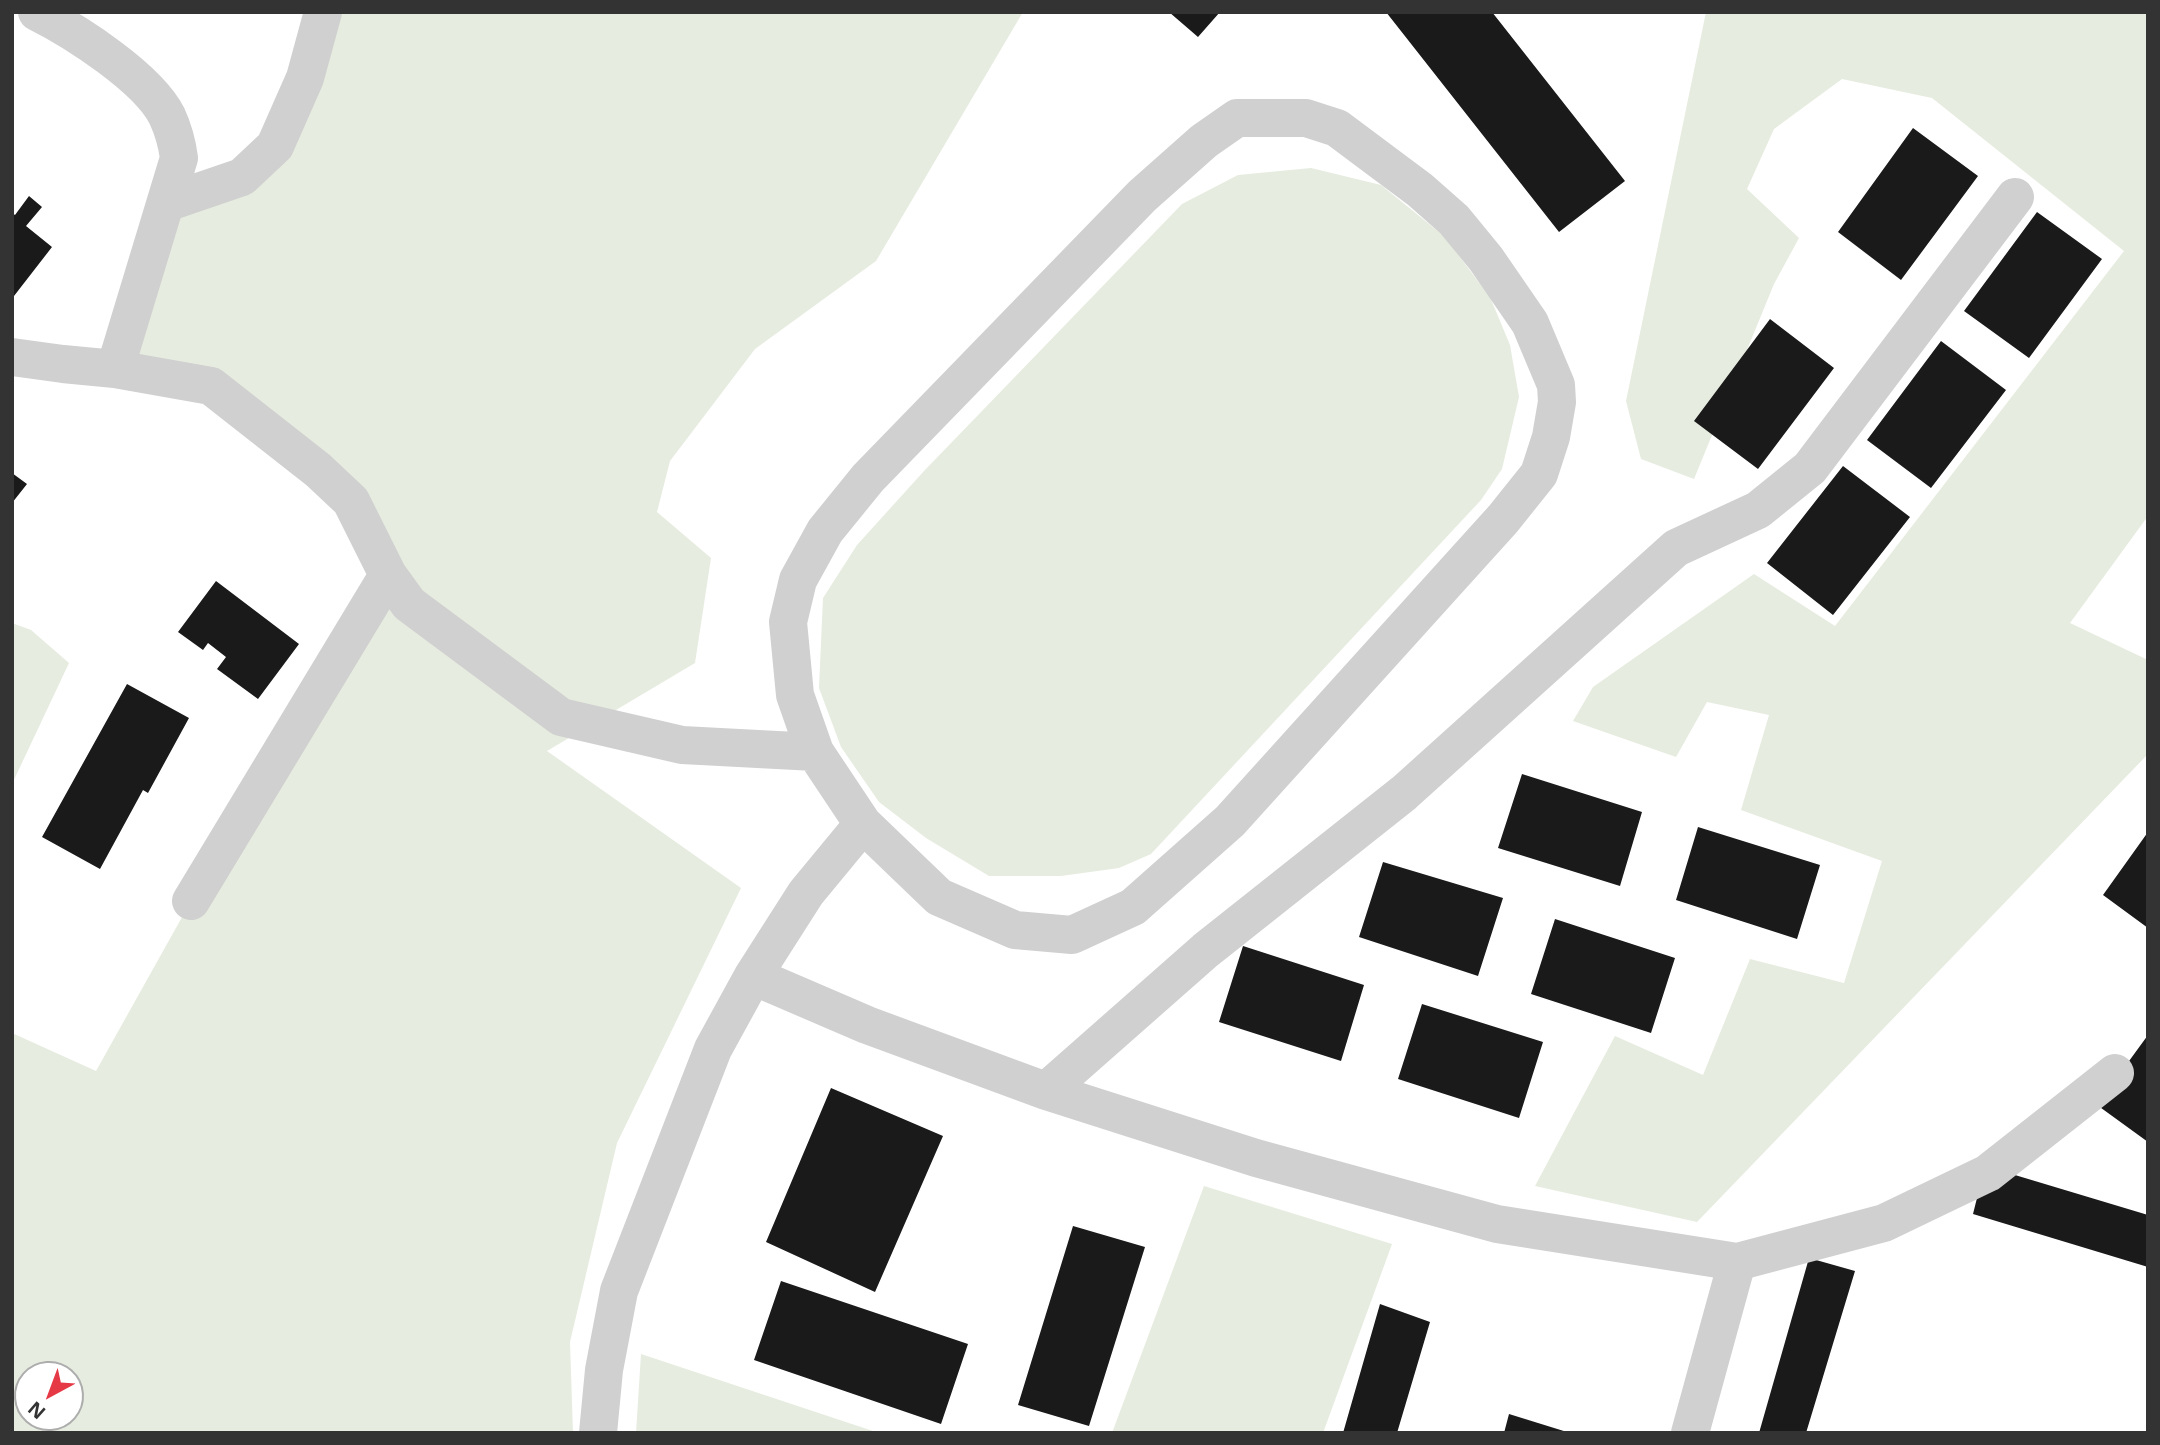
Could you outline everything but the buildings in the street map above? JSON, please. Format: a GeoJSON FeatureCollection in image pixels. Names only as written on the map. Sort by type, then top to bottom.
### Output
{"type":"FeatureCollection","features":[{"type":"Feature","properties":{"kind":"street"},"geometry":{"type":"LineString","coordinates":[[37,12],[55,21],[112,60],[150,92],[166,114],[176,141],[179,158],[115,369]]}},
{"type":"Feature","properties":{"kind":"street"},"geometry":{"type":"LineString","coordinates":[[166,203],[242,177],[275,146],[305,78],[323,12]]}},
{"type":"Feature","properties":{"kind":"street"},"geometry":{"type":"LineString","coordinates":[[1237,118],[1306,118],[1337,128],[1454,219],[1486,259],[1530,323],[1556,385],[1557,402],[1551,438],[1539,474],[1503,519],[1230,821],[1133,907],[1072,935],[1015,930],[939,897],[863,824],[816,752],[795,695],[788,622],[798,580],[825,531],[867,478],[1142,196],[1204,141],[1237,118]]}},
{"type":"Feature","properties":{"kind":"street"},"geometry":{"type":"LineString","coordinates":[[1045,1091],[1206,950],[1404,793],[1676,548],[1758,510],[1810,468],[2015,197]]}},
{"type":"Feature","properties":{"kind":"street"},"geometry":{"type":"LineString","coordinates":[[12,357],[115,369],[211,386],[318,470],[351,501],[388,575],[409,604],[561,717],[682,745],[816,752]]}},
{"type":"Feature","properties":{"kind":"street"},"geometry":{"type":"LineString","coordinates":[[191,901],[388,575]]}},
{"type":"Feature","properties":{"kind":"street"},"geometry":{"type":"LineString","coordinates":[[598,1433],[604,1370],[619,1291],[713,1049],[753,976],[806,893],[863,824]]}},
{"type":"Feature","properties":{"kind":"street"},"geometry":{"type":"LineString","coordinates":[[753,976],[867,1025],[1045,1091],[1256,1158],[1497,1224],[1737,1262],[1884,1223],[1988,1173],[2115,1073]]}},
{"type":"Feature","properties":{"kind":"street"},"geometry":{"type":"LineString","coordinates":[[1690,1433],[1737,1262]]}},
{"type":"Feature","properties":{"kind":"shaded area"},"geometry":{"type":"Polygon","coordinates":[[[323,12],[1023,12],[876,261],[755,349],[670,461],[657,512],[711,558],[695,663],[547,751],[741,888],[617,1143],[570,1342],[573,1433],[12,1433],[12,1033],[96,1071],[191,901],[388,575],[374,547],[211,386],[115,369],[166,203],[242,177],[323,12]]]}},
{"type":"Feature","properties":{"kind":"shaded area"},"geometry":{"type":"Polygon","coordinates":[[[1706,12],[2148,12],[2148,516],[2070,623],[2148,660],[2148,754],[1697,1222],[1535,1186],[1615,1036],[1703,1075],[1750,959],[1844,983],[1882,861],[1741,810],[1769,715],[1707,702],[1676,757],[1573,721],[1593,687],[1754,574],[1835,626],[2124,251],[1932,98],[1842,79],[1774,129],[1747,189],[1799,238],[1774,284],[1694,479],[1641,459],[1626,401],[1706,12]]]}},
{"type":"Feature","properties":{"kind":"shaded area"},"geometry":{"type":"Polygon","coordinates":[[[1311,168],[1381,185],[1444,236],[1490,297],[1510,345],[1519,397],[1502,469],[1481,500],[1151,854],[1119,868],[1061,876],[989,876],[926,838],[879,802],[841,747],[819,688],[823,598],[857,545],[924,471],[1182,204],[1238,175],[1311,168]]]}},
{"type":"Feature","properties":{"kind":"shaded area"},"geometry":{"type":"Polygon","coordinates":[[[12,623],[31,630],[69,663],[12,784],[12,623]]]}},
{"type":"Feature","properties":{"kind":"shaded area"},"geometry":{"type":"Polygon","coordinates":[[[1204,1186],[1392,1244],[1323,1433],[1112,1433],[1204,1186]]]}},
{"type":"Feature","properties":{"kind":"shaded area"},"geometry":{"type":"Polygon","coordinates":[[[641,1354],[879,1433],[636,1433],[641,1354]]]}}]}
